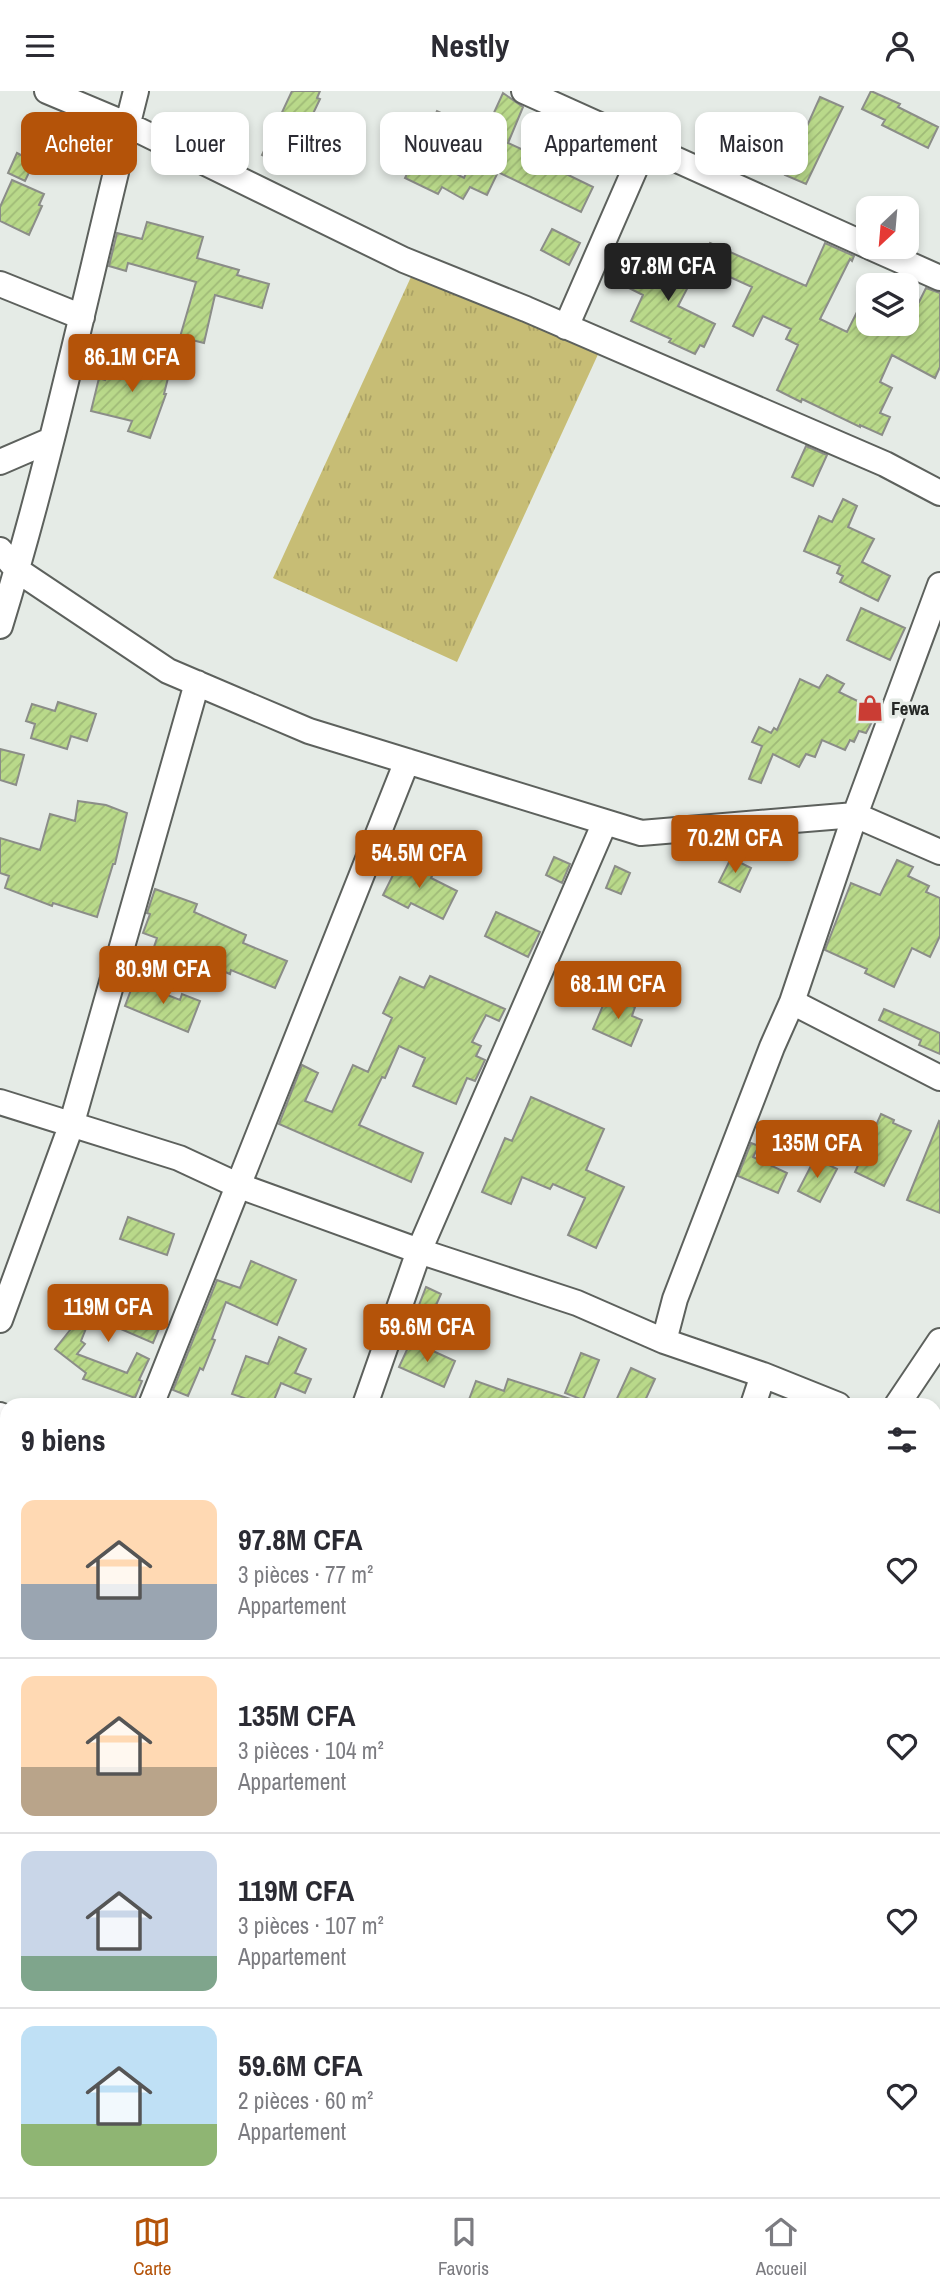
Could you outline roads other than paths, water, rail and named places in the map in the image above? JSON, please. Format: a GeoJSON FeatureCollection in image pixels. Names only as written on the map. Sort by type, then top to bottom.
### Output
{"type":"FeatureCollection","features":[{"type":"Feature","properties":{"kind":"street"},"geometry":{"type":"LineString","coordinates":[[47,91],[97,112]]}},
{"type":"Feature","properties":{"kind":"street"},"geometry":{"type":"LineString","coordinates":[[131,112],[136,91]]}},
{"type":"Feature","properties":{"kind":"street"},"geometry":{"type":"LineString","coordinates":[[524,91],[570,112]]}},
{"type":"Feature","properties":{"kind":"street"},"geometry":{"type":"LineString","coordinates":[[137,129],[404,260],[885,464],[940,493]]}},
{"type":"Feature","properties":{"kind":"street"},"geometry":{"type":"LineString","coordinates":[[681,162],[856,240]]}},
{"type":"Feature","properties":{"kind":"street"},"geometry":{"type":"LineString","coordinates":[[0,627],[18,570],[116,175]]}},
{"type":"Feature","properties":{"kind":"street"},"geometry":{"type":"LineString","coordinates":[[566,327],[632,175]]}},
{"type":"Feature","properties":{"kind":"street"},"geometry":{"type":"LineString","coordinates":[[898,259],[940,278]]}},
{"type":"Feature","properties":{"kind":"street"},"geometry":{"type":"LineString","coordinates":[[0,284],[82,317]]}},
{"type":"Feature","properties":{"kind":"street"},"geometry":{"type":"LineString","coordinates":[[0,461],[51,440]]}},
{"type":"Feature","properties":{"kind":"street"},"geometry":{"type":"LineString","coordinates":[[0,550],[18,570],[168,671],[309,730],[641,833],[855,815],[940,852]]}},
{"type":"Feature","properties":{"kind":"street"},"geometry":{"type":"LineString","coordinates":[[664,1341],[675,1299],[772,1047],[792,1002],[855,815],[930,646],[940,585]]}},
{"type":"Feature","properties":{"kind":"street"},"geometry":{"type":"LineString","coordinates":[[0,1320],[71,1126],[197,683]]}},
{"type":"Feature","properties":{"kind":"street"},"geometry":{"type":"LineString","coordinates":[[154,1398],[407,761]]}},
{"type":"Feature","properties":{"kind":"street"},"geometry":{"type":"LineString","coordinates":[[368,1398],[419,1251],[605,822]]}},
{"type":"Feature","properties":{"kind":"street"},"geometry":{"type":"LineString","coordinates":[[792,1002],[940,1078]]}},
{"type":"Feature","properties":{"kind":"street"},"geometry":{"type":"LineString","coordinates":[[0,1102],[179,1159],[237,1185],[419,1251],[577,1303],[664,1341],[820,1398]]}},
{"type":"Feature","properties":{"kind":"street"},"geometry":{"type":"LineString","coordinates":[[902,1398],[940,1341]]}},
{"type":"Feature","properties":{"kind":"street"},"geometry":{"type":"LineString","coordinates":[[755,1398],[763,1375]]}},
{"type":"Feature","properties":{"kind":"place","name":"Fewa"},"geometry":{"type":"Point","coordinates":[870,708]}}]}
